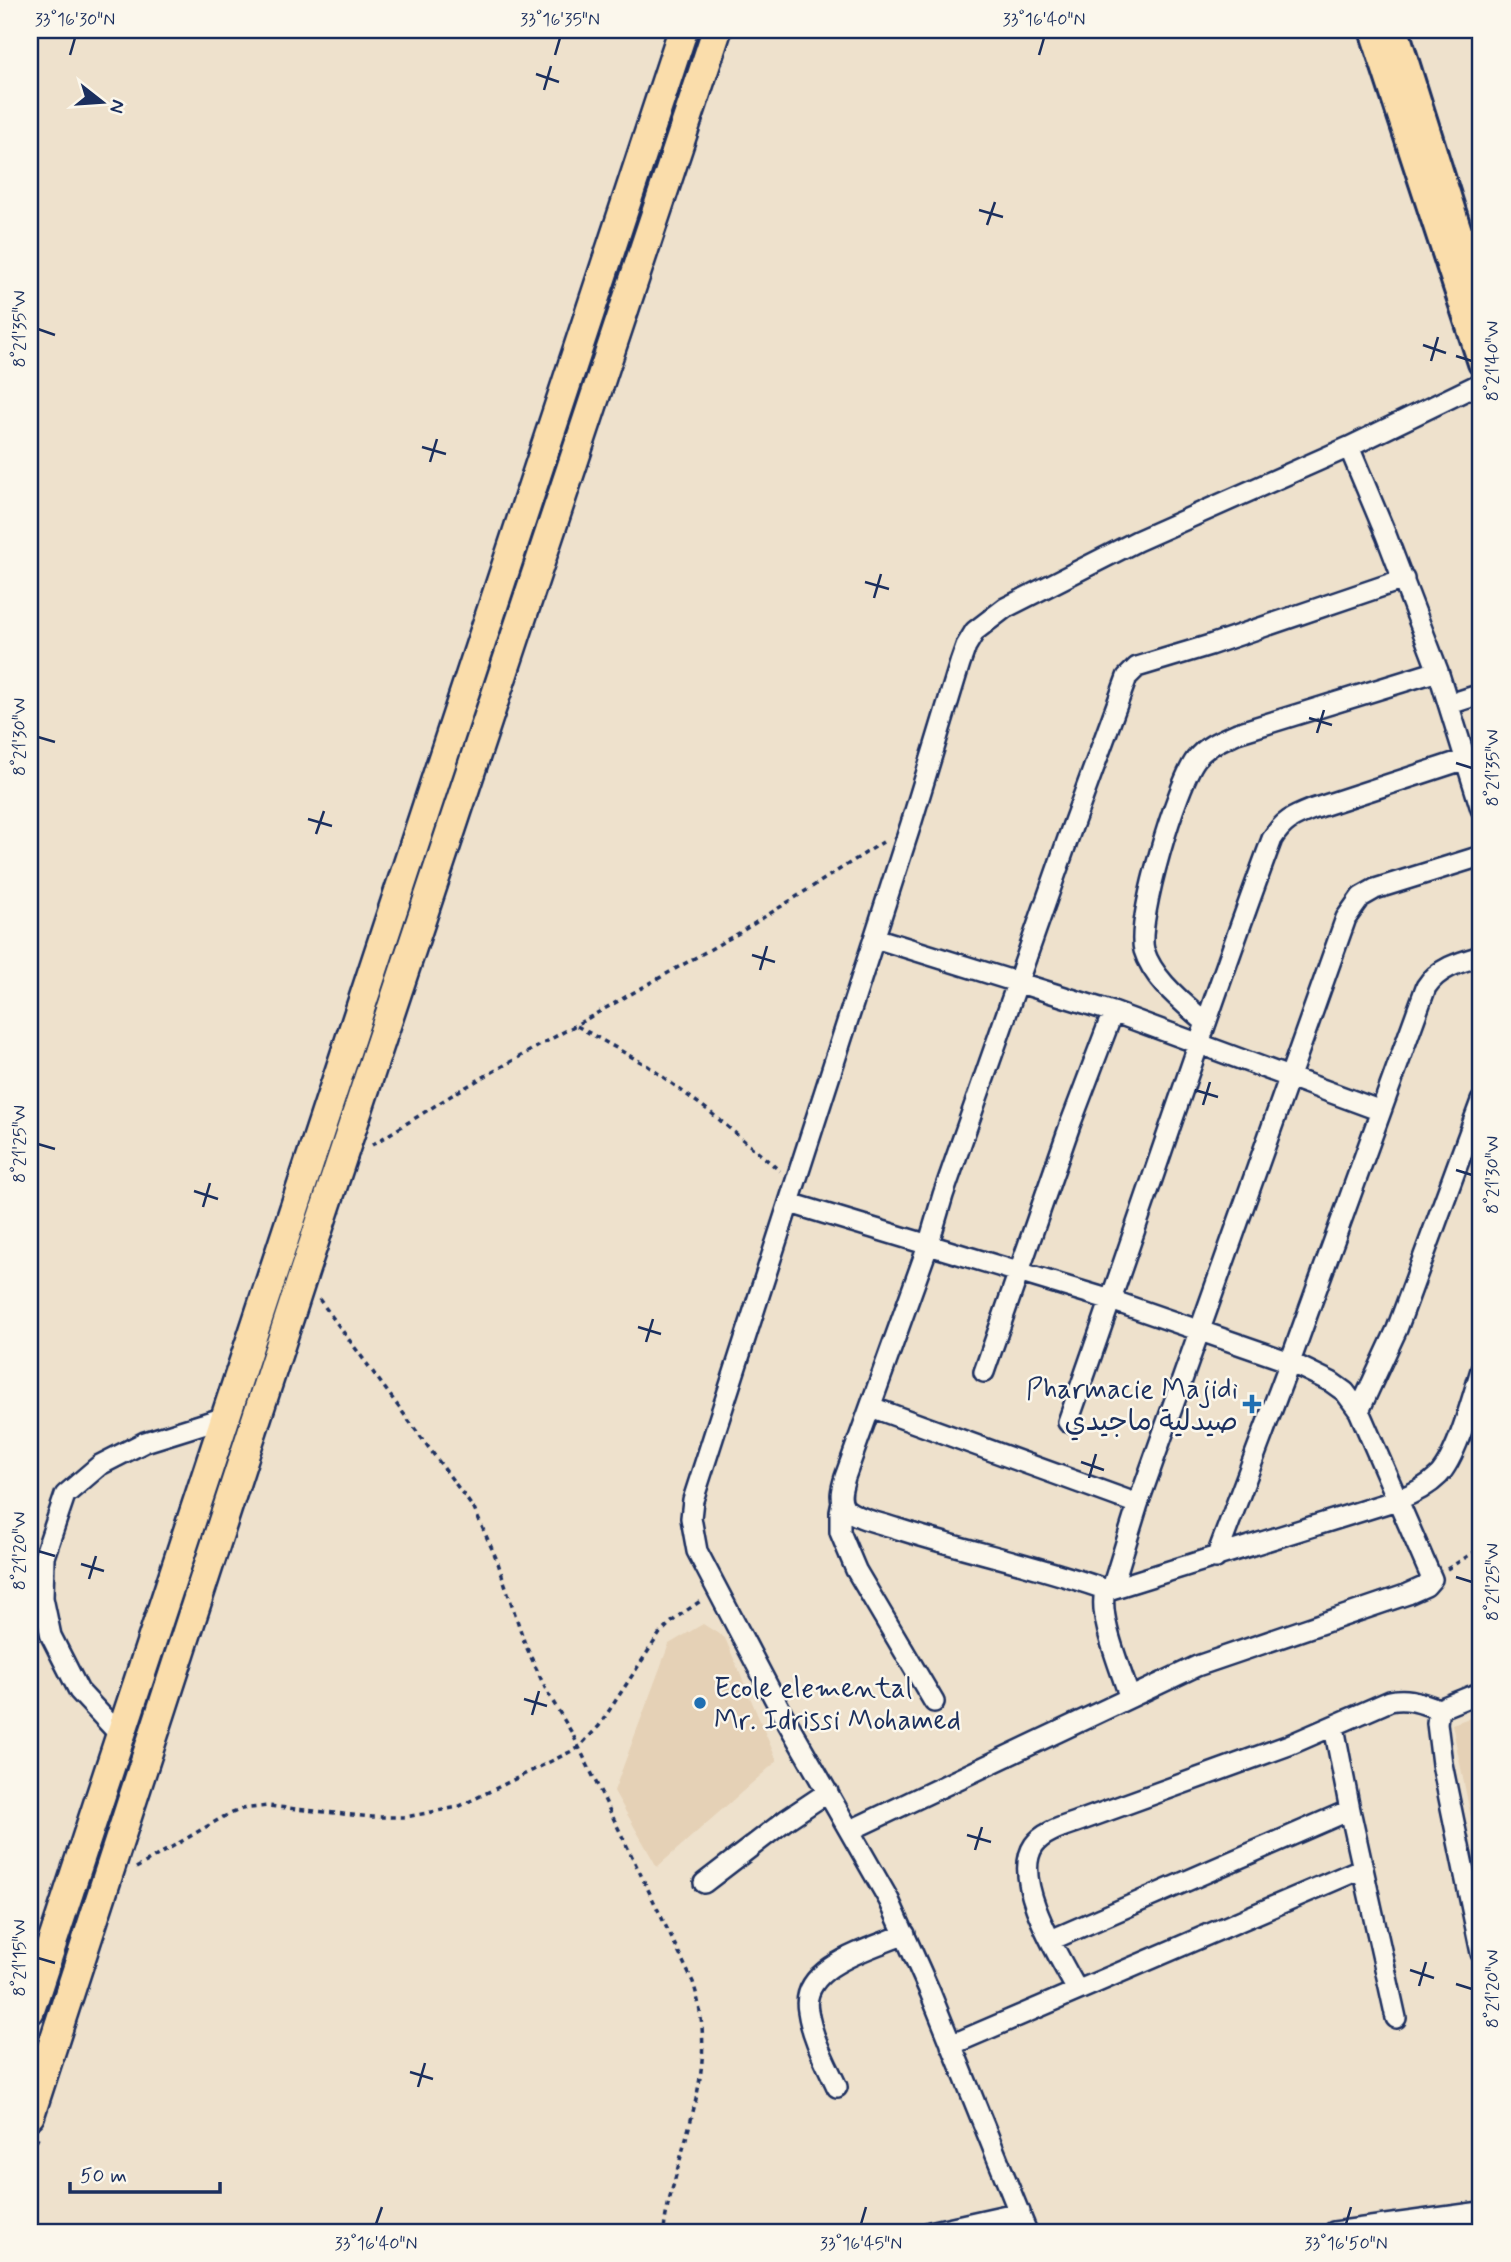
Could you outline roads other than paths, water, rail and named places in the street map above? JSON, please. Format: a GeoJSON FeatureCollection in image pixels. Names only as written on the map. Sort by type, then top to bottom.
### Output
{"type":"FeatureCollection","features":[{"type":"Feature","properties":{"kind":"highway"},"geometry":{"type":"LineString","coordinates":[[30,2010],[683,30]]}},
{"type":"Feature","properties":{"kind":"highway"},"geometry":{"type":"LineString","coordinates":[[34,2125],[308,1259],[717,30]]}},
{"type":"Feature","properties":{"kind":"main road"},"geometry":{"type":"LineString","coordinates":[[1371,30],[1481,363]]}},
{"type":"Feature","properties":{"kind":"main road"},"geometry":{"type":"LineString","coordinates":[[1396,30],[1481,302]]}},
{"type":"Feature","properties":{"kind":"street"},"geometry":{"type":"LineString","coordinates":[[1027,2232],[905,1934],[851,1830],[782,1713],[697,1551],[692,1534],[693,1500],[875,938],[960,663],[975,631],[1005,608],[1112,553],[1349,447],[1481,383]]}},
{"type":"Feature","properties":{"kind":"street"},"geometry":{"type":"LineString","coordinates":[[1349,447],[1404,579],[1438,671],[1481,809]]}},
{"type":"Feature","properties":{"kind":"street"},"geometry":{"type":"LineString","coordinates":[[934,1702],[856,1570],[840,1532],[841,1497],[855,1444],[871,1407],[928,1246],[943,1195],[1108,727],[1130,672],[1137,667],[1241,635],[1404,579]]}},
{"type":"Feature","properties":{"kind":"street"},"geometry":{"type":"LineString","coordinates":[[1206,1023],[1154,970],[1144,950],[1143,940],[1149,902],[1168,830],[1183,785],[1196,759],[1206,748],[1237,733],[1438,671]]}},
{"type":"Feature","properties":{"kind":"street"},"geometry":{"type":"LineString","coordinates":[[1450,704],[1481,694]]}},
{"type":"Feature","properties":{"kind":"street"},"geometry":{"type":"LineString","coordinates":[[1068,1422],[1272,839],[1281,825],[1291,818],[1466,759]]}},
{"type":"Feature","properties":{"kind":"street"},"geometry":{"type":"LineString","coordinates":[[1129,1696],[1106,1619],[1104,1596],[1110,1589],[1331,957],[1353,906],[1361,897],[1375,889],[1481,856]]}},
{"type":"Feature","properties":{"kind":"street"},"geometry":{"type":"LineString","coordinates":[[875,938],[1113,1012],[1381,1111]]}},
{"type":"Feature","properties":{"kind":"street"},"geometry":{"type":"LineString","coordinates":[[1216,1558],[1426,987],[1430,980],[1445,969],[1481,956]]}},
{"type":"Feature","properties":{"kind":"street"},"geometry":{"type":"LineString","coordinates":[[985,1372],[1113,1012]]}},
{"type":"Feature","properties":{"kind":"street"},"geometry":{"type":"LineString","coordinates":[[1359,1411],[1397,1329],[1481,1101]]}},
{"type":"Feature","properties":{"kind":"street"},"geometry":{"type":"LineString","coordinates":[[790,1203],[1111,1300],[1290,1362],[1331,1382],[1345,1392],[1359,1411],[1432,1578],[1426,1586],[1408,1594],[1197,1666],[851,1830]]}},
{"type":"Feature","properties":{"kind":"street"},"geometry":{"type":"LineString","coordinates":[[842,1502],[846,1508],[869,1520],[1110,1589],[1398,1500],[1426,1486],[1440,1473],[1457,1441],[1481,1370]]}},
{"type":"Feature","properties":{"kind":"street"},"geometry":{"type":"LineString","coordinates":[[871,1407],[1138,1504]]}},
{"type":"Feature","properties":{"kind":"street"},"geometry":{"type":"LineString","coordinates":[[120,1735],[79,1690],[51,1636],[43,1598],[44,1557],[65,1495],[100,1465],[145,1442],[225,1417]]}},
{"type":"Feature","properties":{"kind":"street"},"geometry":{"type":"LineString","coordinates":[[1077,1990],[1051,1940],[1027,1876],[1029,1855],[1039,1840],[1082,1820],[1196,1780],[1334,1727],[1390,1702],[1403,1698],[1412,1699],[1439,1709],[1481,1692]]}},
{"type":"Feature","properties":{"kind":"street"},"geometry":{"type":"LineString","coordinates":[[1439,1709],[1437,1723],[1443,1764],[1481,1953]]}},
{"type":"Feature","properties":{"kind":"street"},"geometry":{"type":"LineString","coordinates":[[1334,1727],[1396,2018]]}},
{"type":"Feature","properties":{"kind":"street"},"geometry":{"type":"LineString","coordinates":[[704,1883],[828,1792]]}},
{"type":"Feature","properties":{"kind":"street"},"geometry":{"type":"LineString","coordinates":[[1051,1940],[1350,1810]]}},
{"type":"Feature","properties":{"kind":"street"},"geometry":{"type":"LineString","coordinates":[[951,2045],[1363,1868]]}},
{"type":"Feature","properties":{"kind":"street"},"geometry":{"type":"LineString","coordinates":[[837,2087],[812,2029],[807,2009],[809,1988],[828,1968],[905,1934]]}},
{"type":"Feature","properties":{"kind":"street"},"geometry":{"type":"LineString","coordinates":[[1334,2232],[1408,2228],[1481,2211]]}},
{"type":"Feature","properties":{"kind":"street"},"geometry":{"type":"LineString","coordinates":[[930,2232],[1020,2212]]}},
{"type":"Feature","properties":{"kind":"place","name":"Pharmacie Majidi صيدلية ماجيدي"},"geometry":{"type":"Point","coordinates":[1252,1404]}},
{"type":"Feature","properties":{"kind":"place","name":"Ecole elemental Mr. Idrissi Mohamed"},"geometry":{"type":"Point","coordinates":[700,1703]}}]}
